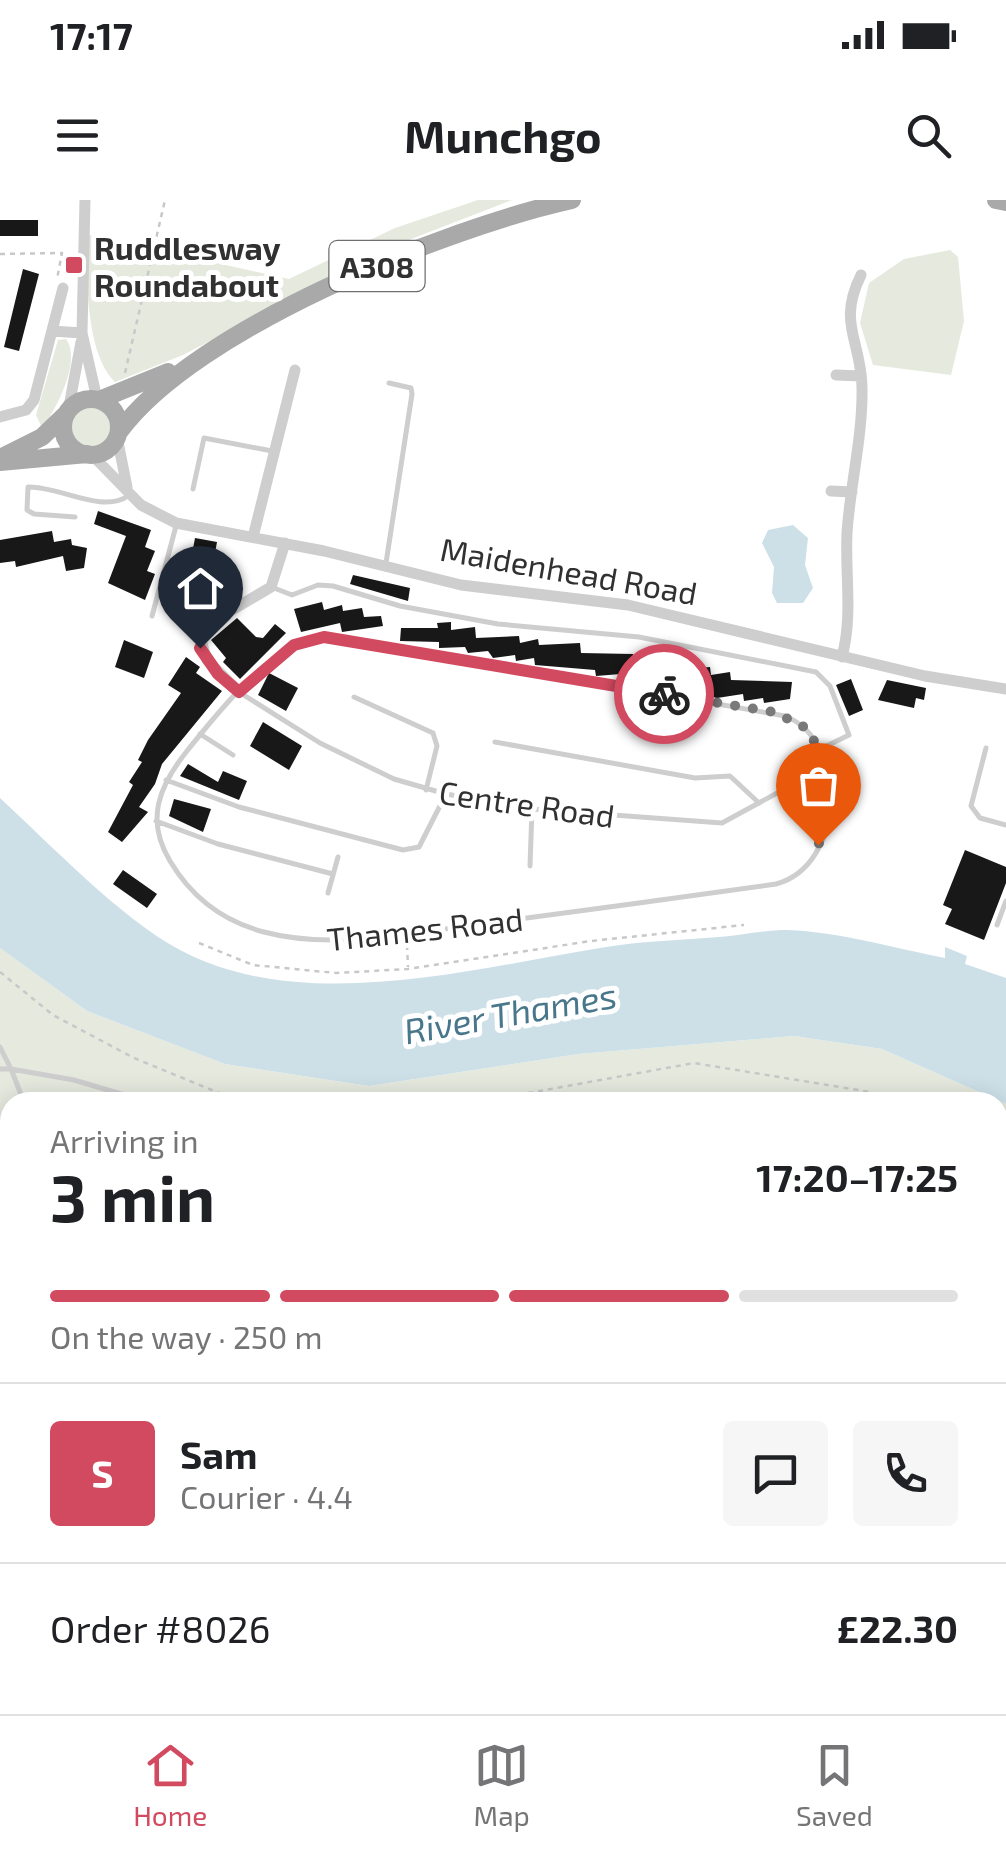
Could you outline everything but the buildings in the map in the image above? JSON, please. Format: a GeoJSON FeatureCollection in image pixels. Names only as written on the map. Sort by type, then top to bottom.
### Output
{"type":"FeatureCollection","features":[{"type":"Feature","properties":{"kind":"main road","name":"A308"},"geometry":{"type":"LineString","coordinates":[[98,400],[194,362],[389,260],[490,222],[572,200]]}},
{"type":"Feature","properties":{"kind":"main road"},"geometry":{"type":"LineString","coordinates":[[996,200],[1006,202]]}},
{"type":"Feature","properties":{"kind":"main road","name":"A308"},"geometry":{"type":"LineString","coordinates":[[118,434],[148,397],[194,362]]}},
{"type":"Feature","properties":{"kind":"main road"},"geometry":{"type":"LineString","coordinates":[[81,400],[98,400],[116,413],[118,434],[108,450],[0,460],[42,438],[81,400]]}},
{"type":"Feature","properties":{"kind":"main road"},"geometry":{"type":"LineString","coordinates":[[66,413],[66,440],[90,454]]}},
{"type":"Feature","properties":{"kind":"street"},"geometry":{"type":"LineString","coordinates":[[66,413],[82,332],[85,200]]}},
{"type":"Feature","properties":{"kind":"street"},"geometry":{"type":"LineString","coordinates":[[842,657],[849,629],[847,550],[861,376],[848,316],[849,298],[861,275]]}},
{"type":"Feature","properties":{"kind":"street"},"geometry":{"type":"LineString","coordinates":[[0,417],[32,405],[63,288]]}},
{"type":"Feature","properties":{"kind":"street"},"geometry":{"type":"LineString","coordinates":[[52,330],[82,332]]}},
{"type":"Feature","properties":{"kind":"street"},"geometry":{"type":"LineString","coordinates":[[82,332],[98,400]]}},
{"type":"Feature","properties":{"kind":"street"},"geometry":{"type":"LineString","coordinates":[[254,537],[295,370]]}},
{"type":"Feature","properties":{"kind":"street"},"geometry":{"type":"LineString","coordinates":[[836,376],[861,376]]}},
{"type":"Feature","properties":{"kind":"street"},"geometry":{"type":"LineString","coordinates":[[118,434],[130,494]]}},
{"type":"Feature","properties":{"kind":"street","name":"Maidenhead Road"},"geometry":{"type":"LineString","coordinates":[[90,454],[149,511],[176,524],[285,542],[486,589],[628,605],[842,657],[1006,689]]}},
{"type":"Feature","properties":{"kind":"street"},"geometry":{"type":"LineString","coordinates":[[831,491],[852,492]]}},
{"type":"Feature","properties":{"kind":"street"},"geometry":{"type":"LineString","coordinates":[[239,692],[207,660],[200,648],[200,637],[220,618],[271,587],[285,542]]}},
{"type":"Feature","properties":{"kind":"lane"},"geometry":{"type":"LineString","coordinates":[[386,566],[412,394],[411,388],[389,383]]}},
{"type":"Feature","properties":{"kind":"lane"},"geometry":{"type":"LineString","coordinates":[[193,490],[204,438],[275,451]]}},
{"type":"Feature","properties":{"kind":"lane"},"geometry":{"type":"LineString","coordinates":[[75,517],[27,510],[28,487],[63,490],[107,503],[130,494]]}},
{"type":"Feature","properties":{"kind":"lane"},"geometry":{"type":"LineString","coordinates":[[152,616],[176,524]]}},
{"type":"Feature","properties":{"kind":"lane"},"geometry":{"type":"LineString","coordinates":[[271,587],[292,596],[318,586],[334,586],[400,606],[498,624],[639,637],[816,672],[830,686],[849,736],[818,750]]}},
{"type":"Feature","properties":{"kind":"lane"},"geometry":{"type":"LineString","coordinates":[[333,874],[218,844],[156,822],[158,796],[166,780],[200,734],[239,692],[294,645],[316,637],[774,712],[800,723],[818,750],[828,778]]}},
{"type":"Feature","properties":{"kind":"lane","name":"Centre Road"},"geometry":{"type":"LineString","coordinates":[[239,692],[336,752],[426,790],[532,808],[715,824],[828,778]]}},
{"type":"Feature","properties":{"kind":"lane"},"geometry":{"type":"LineString","coordinates":[[354,697],[434,733],[437,746],[426,790]]}},
{"type":"Feature","properties":{"kind":"lane"},"geometry":{"type":"LineString","coordinates":[[200,734],[233,754]]}},
{"type":"Feature","properties":{"kind":"lane"},"geometry":{"type":"LineString","coordinates":[[495,742],[695,778],[730,776],[760,803]]}},
{"type":"Feature","properties":{"kind":"lane"},"geometry":{"type":"LineString","coordinates":[[986,748],[971,806],[980,818],[1006,825]]}},
{"type":"Feature","properties":{"kind":"lane","name":"Thames Road"},"geometry":{"type":"LineString","coordinates":[[156,822],[164,849],[190,891],[234,922],[264,932],[313,939],[406,934],[782,882],[806,864],[828,825],[833,802],[828,778]]}},
{"type":"Feature","properties":{"kind":"lane"},"geometry":{"type":"LineString","coordinates":[[166,780],[239,807],[403,850],[415,850],[422,842],[446,794]]}},
{"type":"Feature","properties":{"kind":"lane"},"geometry":{"type":"LineString","coordinates":[[530,866],[532,808]]}},
{"type":"Feature","properties":{"kind":"lane"},"geometry":{"type":"LineString","coordinates":[[328,893],[338,857]]}},
{"type":"Feature","properties":{"kind":"lane"},"geometry":{"type":"LineString","coordinates":[[998,925],[1006,900]]}},
{"type":"Feature","properties":{"kind":"lane"},"geometry":{"type":"LineString","coordinates":[[0,1047],[20,1092]]}},
{"type":"Feature","properties":{"kind":"lane"},"geometry":{"type":"LineString","coordinates":[[0,1069],[74,1080],[114,1092]]}},
{"type":"Feature","properties":{"kind":"path"},"geometry":{"type":"LineString","coordinates":[[127,388],[125,370],[133,327],[161,232],[165,200]]}},
{"type":"Feature","properties":{"kind":"path"},"geometry":{"type":"LineString","coordinates":[[0,254],[62,253],[56,288],[63,288]]}},
{"type":"Feature","properties":{"kind":"path"},"geometry":{"type":"LineString","coordinates":[[59,272],[72,272]]}},
{"type":"Feature","properties":{"kind":"path"},"geometry":{"type":"LineString","coordinates":[[199,943],[253,964],[336,973],[408,968],[591,941],[744,925]]}},
{"type":"Feature","properties":{"kind":"path"},"geometry":{"type":"LineString","coordinates":[[406,934],[408,968]]}},
{"type":"Feature","properties":{"kind":"path"},"geometry":{"type":"LineString","coordinates":[[0,972],[53,1015],[134,1058],[217,1092]]}},
{"type":"Feature","properties":{"kind":"path"},"geometry":{"type":"LineString","coordinates":[[534,1092],[694,1063],[870,1092]]}},
{"type":"Feature","properties":{"kind":"shaded area"},"geometry":{"type":"Polygon","coordinates":[[[478,200],[512,200],[388,248],[183,355],[115,382],[105,370],[90,313],[89,235],[289,279],[395,228],[478,200]]]}},
{"type":"Feature","properties":{"kind":"shaded area"},"geometry":{"type":"Polygon","coordinates":[[[950,250],[958,257],[964,321],[951,375],[873,365],[860,323],[869,283],[904,259],[950,250]]]}},
{"type":"Feature","properties":{"kind":"shaded area"},"geometry":{"type":"Polygon","coordinates":[[[66,339],[71,359],[69,372],[42,428],[36,415],[58,340],[66,339]]]}},
{"type":"Feature","properties":{"kind":"shaded area"},"geometry":{"type":"Polygon","coordinates":[[[91,406],[106,412],[112,427],[106,442],[91,448],[76,442],[70,427],[76,412],[91,406]]]}},
{"type":"Feature","properties":{"kind":"shaded area"},"geometry":{"type":"Polygon","coordinates":[[[0,948],[87,1011],[225,1064],[369,1086],[579,1054],[794,1036],[882,1049],[979,1092],[0,1092],[0,948]]]}},
{"type":"Feature","properties":{"kind":"water"},"geometry":{"type":"Polygon","coordinates":[[[793,525],[808,538],[805,565],[813,588],[803,603],[777,603],[772,593],[774,567],[762,543],[768,530],[793,525]]]}},
{"type":"Feature","properties":{"kind":"water","name":"River Thames"},"geometry":{"type":"Polygon","coordinates":[[[0,798],[86,879],[157,936],[229,970],[280,980],[335,984],[390,981],[620,945],[779,930],[847,937],[945,958],[945,947],[967,956],[965,964],[1006,978],[1006,1092],[979,1092],[882,1049],[794,1036],[579,1054],[369,1086],[225,1064],[87,1011],[0,948],[0,798]]]}},
{"type":"Feature","properties":{"kind":"way so far"},"geometry":{"type":"LineString","coordinates":[[664,694],[774,712],[806,728],[833,794],[831,818],[818,845]]}},
{"type":"Feature","properties":{"kind":"place","name":"Ruddlesway Roundabout"},"geometry":{"type":"Point","coordinates":[74,265]}},
{"type":"Feature","properties":{"kind":"route"},"geometry":{"type":"LineString","coordinates":[[200,648],[218,674],[239,692],[294,645],[324,637],[664,694]]}}]}
